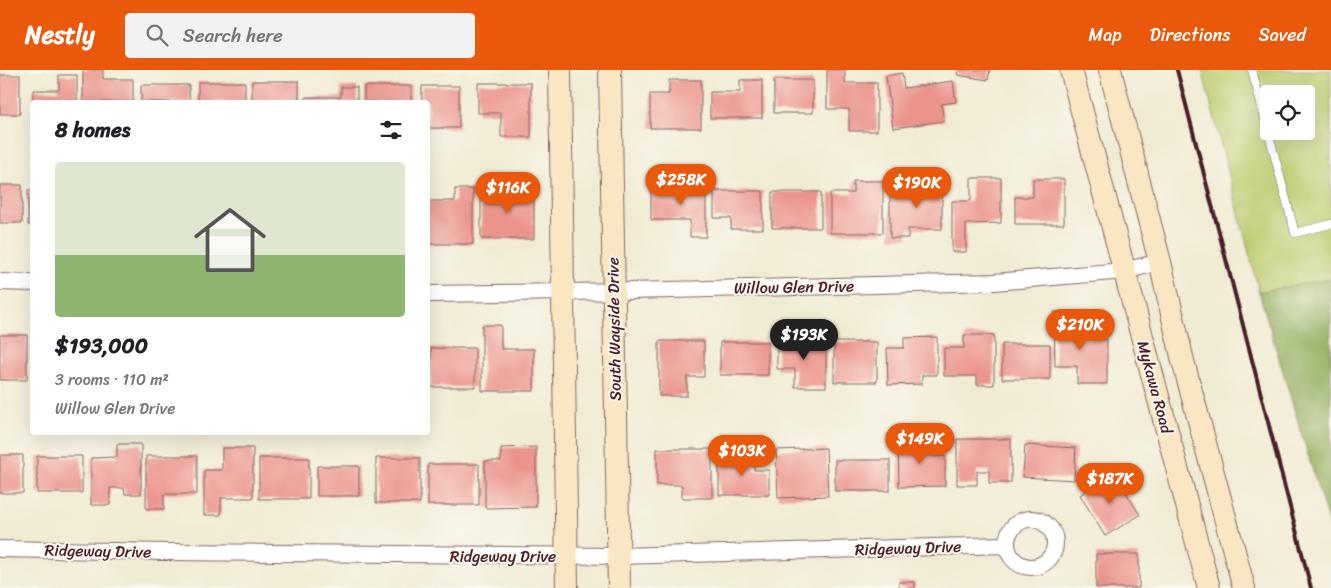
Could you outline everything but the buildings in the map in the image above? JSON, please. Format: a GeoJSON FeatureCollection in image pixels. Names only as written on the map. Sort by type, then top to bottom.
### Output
{"type":"FeatureCollection","features":[{"type":"Feature","properties":{"kind":"main road"},"geometry":{"type":"LineString","coordinates":[[560,70],[567,588]]}},
{"type":"Feature","properties":{"kind":"main road","name":"South Wayside Drive"},"geometry":{"type":"LineString","coordinates":[[610,70],[619,588]]}},
{"type":"Feature","properties":{"kind":"main road","name":"Mykawa Road"},"geometry":{"type":"LineString","coordinates":[[1071,70],[1209,588]]}},
{"type":"Feature","properties":{"kind":"main road","name":"Mykawa Road"},"geometry":{"type":"LineString","coordinates":[[1110,70],[1160,262],[1183,361],[1244,588]]}},
{"type":"Feature","properties":{"kind":"street","name":"Willow Glen Drive"},"geometry":{"type":"LineString","coordinates":[[430,294],[613,292],[994,282],[1124,271],[1160,262]]}},
{"type":"Feature","properties":{"kind":"street"},"geometry":{"type":"LineString","coordinates":[[0,282],[30,283]]}},
{"type":"Feature","properties":{"kind":"street","name":"Ridgeway Drive"},"geometry":{"type":"LineString","coordinates":[[0,549],[618,556],[1006,545]]}},
{"type":"Feature","properties":{"kind":"lane"},"geometry":{"type":"LineString","coordinates":[[1252,70],[1295,233],[1331,224]]}},
{"type":"Feature","properties":{"kind":"green space"},"geometry":{"type":"Polygon","coordinates":[[[1202,70],[1331,70],[1331,279],[1259,292],[1202,70]]]}},
{"type":"Feature","properties":{"kind":"green space"},"geometry":{"type":"Polygon","coordinates":[[[1331,279],[1331,532],[1259,292],[1331,279]]]}},
{"type":"Feature","properties":{"kind":"railway"},"geometry":{"type":"LineString","coordinates":[[1177,70],[1311,588]]}}]}
